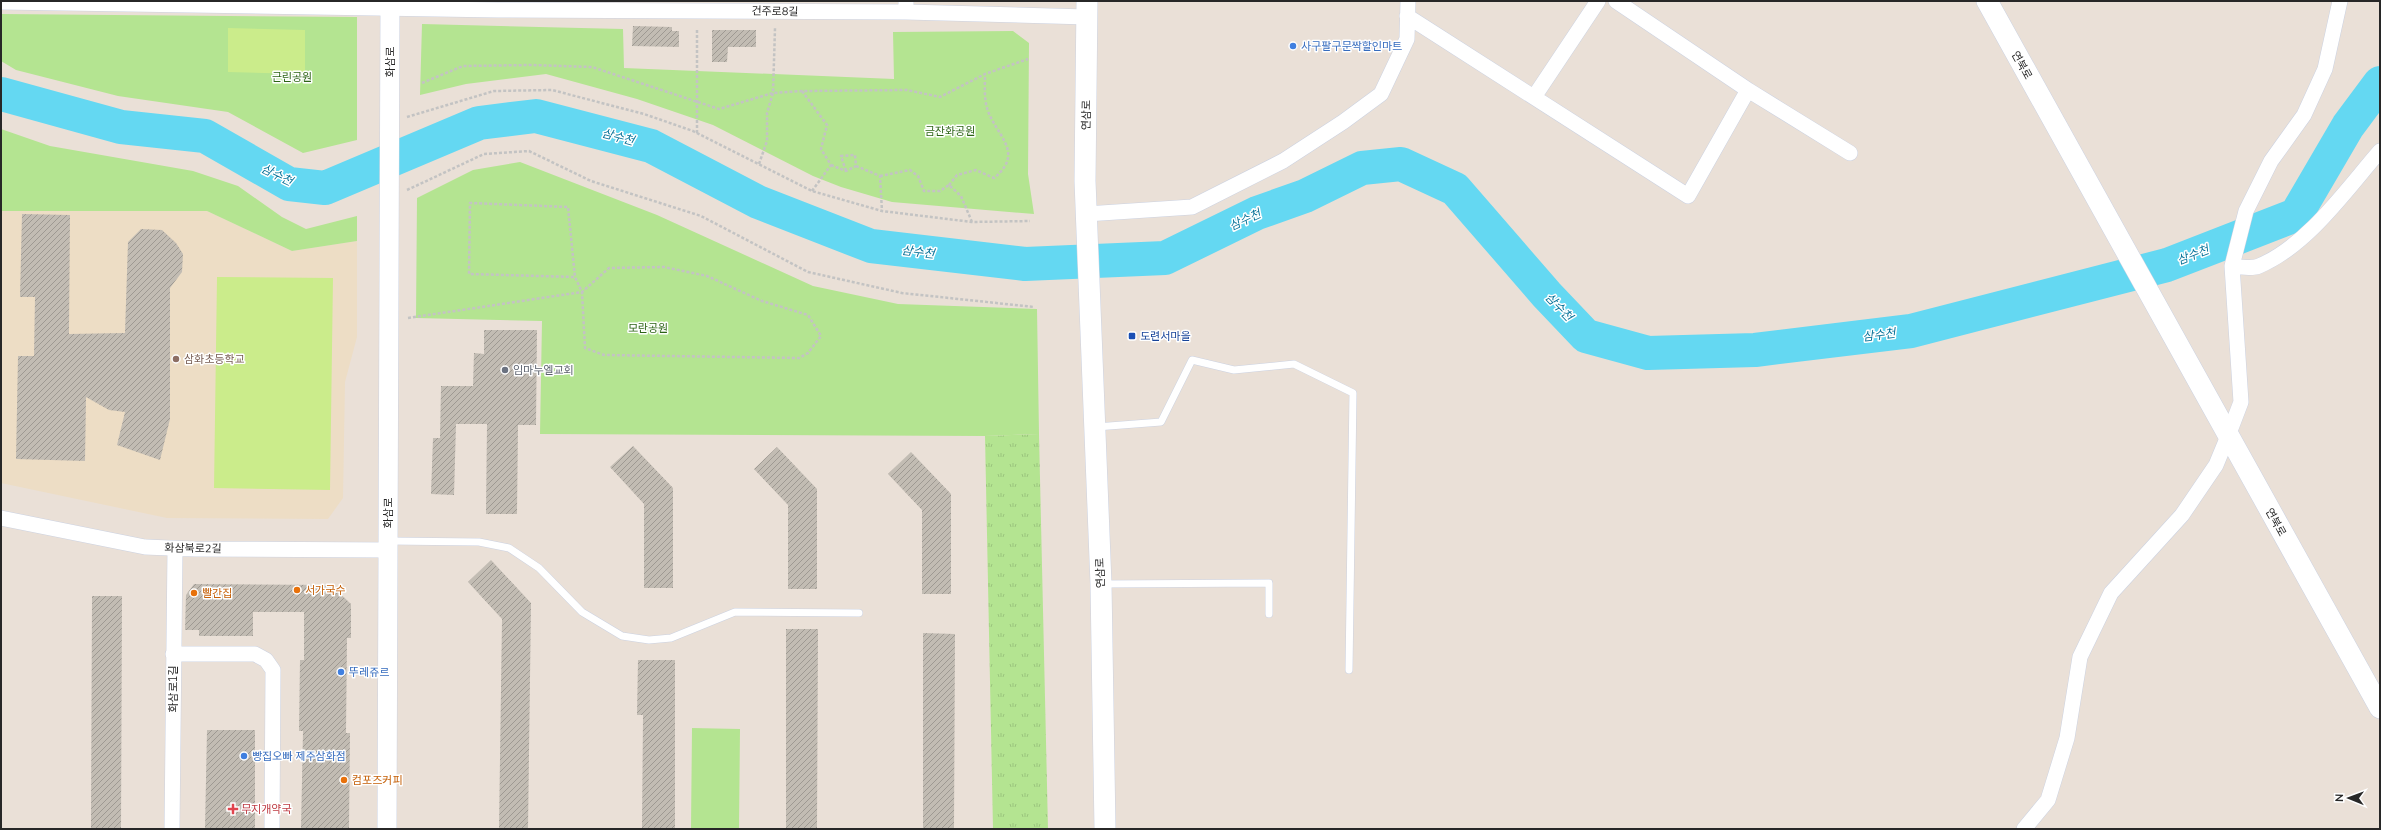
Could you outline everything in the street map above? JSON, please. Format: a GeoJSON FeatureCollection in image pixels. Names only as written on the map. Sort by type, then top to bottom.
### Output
{"type":"FeatureCollection","features":[{"type":"Feature","properties":{"kind":"main road","name":"연북로"},"geometry":{"type":"LineString","coordinates":[[1987,1],[2380,708]]}},
{"type":"Feature","properties":{"kind":"main road","name":"연삼로"},"geometry":{"type":"LineString","coordinates":[[1087,9],[1087,221],[1089,316],[1101,584],[1105,829]]}},
{"type":"Feature","properties":{"kind":"street"},"geometry":{"type":"LineString","coordinates":[[1534,97],[1598,1]]}},
{"type":"Feature","properties":{"kind":"street"},"geometry":{"type":"LineString","coordinates":[[1616,1],[1748,90],[1850,153]]}},
{"type":"Feature","properties":{"kind":"street"},"geometry":{"type":"LineString","coordinates":[[2024,829],[2048,800],[2067,738],[2080,657],[2112,593],[2182,515],[2216,465],[2241,402],[2232,266],[2246,211],[2270,161],[2304,115],[2324,69],[2340,1]]}},
{"type":"Feature","properties":{"kind":"street","name":"건주로8길"},"geometry":{"type":"LineString","coordinates":[[1,2],[498,5],[776,12],[906,6],[1087,9]]}},
{"type":"Feature","properties":{"kind":"street","name":"화삼로"},"geometry":{"type":"LineString","coordinates":[[387,829],[390,4]]}},
{"type":"Feature","properties":{"kind":"street"},"geometry":{"type":"LineString","coordinates":[[1408,8],[1534,97],[1688,196],[1748,90]]}},
{"type":"Feature","properties":{"kind":"street"},"geometry":{"type":"LineString","coordinates":[[1087,221],[1192,207],[1283,161],[1343,122],[1380,94],[1407,39],[1408,8]]}},
{"type":"Feature","properties":{"kind":"street"},"geometry":{"type":"LineString","coordinates":[[2232,266],[2258,267],[2284,251],[2328,213],[2380,151]]}},
{"type":"Feature","properties":{"kind":"street","name":"화삼북로2길"},"geometry":{"type":"LineString","coordinates":[[1,518],[145,546],[174,549],[388,546]]}},
{"type":"Feature","properties":{"kind":"street","name":"화삼로1길"},"geometry":{"type":"LineString","coordinates":[[172,829],[174,549]]}},
{"type":"Feature","properties":{"kind":"street"},"geometry":{"type":"LineString","coordinates":[[173,654],[255,654],[266,660],[273,670],[272,829]]}},
{"type":"Feature","properties":{"kind":"lane"},"geometry":{"type":"LineString","coordinates":[[1094,427],[1161,422],[1192,360],[1234,370],[1294,364],[1353,393],[1349,670]]}},
{"type":"Feature","properties":{"kind":"lane"},"geometry":{"type":"LineString","coordinates":[[388,546],[479,542],[509,548],[538,568],[582,612],[622,636],[649,640],[671,638],[735,612],[859,613]]}},
{"type":"Feature","properties":{"kind":"lane"},"geometry":{"type":"LineString","coordinates":[[1101,584],[1269,583],[1268,614]]}},
{"type":"Feature","properties":{"kind":"path"},"geometry":{"type":"LineString","coordinates":[[697,133],[698,10]]}},
{"type":"Feature","properties":{"kind":"path"},"geometry":{"type":"LineString","coordinates":[[759,164],[767,141],[767,113],[772,93],[776,12]]}},
{"type":"Feature","properties":{"kind":"path"},"geometry":{"type":"LineString","coordinates":[[422,83],[463,66],[532,65],[592,67],[719,109],[772,93],[802,91],[907,90],[940,97],[985,74],[1028,59]]}},
{"type":"Feature","properties":{"kind":"path"},"geometry":{"type":"LineString","coordinates":[[802,91],[827,125],[821,149],[831,165],[846,171],[856,166],[880,176],[910,170],[918,176],[924,191],[940,192],[949,185],[957,175],[976,170],[994,178],[1003,171],[1008,159],[1005,139],[987,108],[985,74]]}},
{"type":"Feature","properties":{"kind":"path"},"geometry":{"type":"LineString","coordinates":[[390,122],[494,91],[552,90],[644,114],[697,133],[812,191],[882,211],[972,222],[1030,221]]}},
{"type":"Feature","properties":{"kind":"path"},"geometry":{"type":"LineString","coordinates":[[390,198],[484,154],[529,151],[591,181],[701,216],[808,272],[902,293],[1034,307]]}},
{"type":"Feature","properties":{"kind":"path"},"geometry":{"type":"LineString","coordinates":[[846,171],[842,156],[855,155],[856,166]]}},
{"type":"Feature","properties":{"kind":"path"},"geometry":{"type":"LineString","coordinates":[[812,191],[831,165]]}},
{"type":"Feature","properties":{"kind":"path"},"geometry":{"type":"LineString","coordinates":[[880,176],[882,211]]}},
{"type":"Feature","properties":{"kind":"path"},"geometry":{"type":"LineString","coordinates":[[949,185],[961,196],[972,222]]}},
{"type":"Feature","properties":{"kind":"path"},"geometry":{"type":"LineString","coordinates":[[389,321],[582,292],[609,268],[664,266],[707,276],[762,301],[808,314],[821,336],[808,353],[799,358],[604,355],[585,348],[582,292],[575,277],[568,207],[470,203],[468,274],[575,277]]}},
{"type":"Feature","properties":{"kind":"shaded area","name":"삼화초등학교"},"geometry":{"type":"Polygon","coordinates":[[[1,211],[207,211],[292,251],[357,241],[357,337],[345,382],[343,498],[328,519],[167,518],[1,483],[1,211]]]}},
{"type":"Feature","properties":{"kind":"green space","name":"근린공원"},"geometry":{"type":"Polygon","coordinates":[[[1,14],[357,17],[357,140],[303,153],[228,112],[118,96],[16,70],[1,61],[1,14]]]}},
{"type":"Feature","properties":{"kind":"green space","name":"금잔화공원"},"geometry":{"type":"Polygon","coordinates":[[[422,24],[623,29],[624,68],[894,79],[893,32],[1013,31],[1029,43],[1028,174],[1034,214],[892,202],[841,187],[813,176],[713,125],[637,99],[546,74],[466,84],[420,95],[422,24]]]}},
{"type":"Feature","properties":{"kind":"green space"},"geometry":{"type":"Polygon","coordinates":[[[228,28],[305,30],[305,74],[228,72],[228,28]]]}},
{"type":"Feature","properties":{"kind":"green space"},"geometry":{"type":"Polygon","coordinates":[[[1,129],[50,146],[193,171],[238,186],[282,217],[306,229],[357,216],[357,241],[292,251],[207,211],[1,211],[1,129]]]}},
{"type":"Feature","properties":{"kind":"green space","name":"모란공원"},"geometry":{"type":"Polygon","coordinates":[[[520,162],[657,215],[813,286],[898,304],[1037,309],[1039,434],[985,436],[540,434],[542,321],[416,318],[417,198],[473,170],[520,162]]]}},
{"type":"Feature","properties":{"kind":"green space"},"geometry":{"type":"Polygon","coordinates":[[[217,277],[333,278],[330,490],[214,488],[217,277]]]}},
{"type":"Feature","properties":{"kind":"green space"},"geometry":{"type":"Polygon","coordinates":[[[1039,434],[1048,829],[993,829],[985,436],[1039,434]]]}},
{"type":"Feature","properties":{"kind":"green space"},"geometry":{"type":"Polygon","coordinates":[[[692,728],[740,729],[739,829],[691,829],[692,728]]]}},
{"type":"Feature","properties":{"kind":"building"},"geometry":{"type":"Polygon","coordinates":[[[633,26],[672,27],[672,31],[679,31],[679,47],[632,46],[633,26]]]}},
{"type":"Feature","properties":{"kind":"building"},"geometry":{"type":"Polygon","coordinates":[[[712,30],[756,30],[756,47],[728,47],[727,62],[712,62],[712,30]]]}},
{"type":"Feature","properties":{"kind":"building"},"geometry":{"type":"Polygon","coordinates":[[[22,214],[70,215],[69,334],[125,333],[128,242],[141,229],[162,230],[176,243],[183,254],[182,272],[170,288],[170,419],[160,460],[117,445],[125,412],[109,410],[86,397],[85,461],[16,459],[18,356],[34,356],[35,297],[20,297],[22,214]]]}},
{"type":"Feature","properties":{"kind":"building","name":"임마누엘교회"},"geometry":{"type":"Polygon","coordinates":[[[484,330],[537,330],[536,425],[518,425],[517,514],[486,514],[487,424],[456,424],[454,495],[431,494],[433,438],[440,438],[441,386],[473,386],[474,353],[484,354],[484,330]]]}},
{"type":"Feature","properties":{"kind":"building"},"geometry":{"type":"Polygon","coordinates":[[[633,446],[673,488],[673,588],[644,588],[644,504],[610,467],[633,446]]]}},
{"type":"Feature","properties":{"kind":"building"},"geometry":{"type":"Polygon","coordinates":[[[777,447],[817,489],[817,589],[788,589],[788,505],[754,469],[777,447]]]}},
{"type":"Feature","properties":{"kind":"building"},"geometry":{"type":"Polygon","coordinates":[[[911,452],[951,494],[951,594],[922,594],[922,510],[888,474],[911,452]]]}},
{"type":"Feature","properties":{"kind":"building"},"geometry":{"type":"Polygon","coordinates":[[[491,560],[531,603],[528,829],[499,829],[502,619],[468,582],[491,560]]]}},
{"type":"Feature","properties":{"kind":"building"},"geometry":{"type":"Polygon","coordinates":[[[194,584],[331,585],[351,604],[351,638],[347,638],[346,733],[350,733],[349,829],[301,829],[303,731],[299,731],[300,660],[304,660],[304,612],[253,612],[253,636],[199,636],[199,630],[185,630],[186,595],[194,584]]]}},
{"type":"Feature","properties":{"kind":"building"},"geometry":{"type":"Polygon","coordinates":[[[92,596],[122,596],[121,829],[91,829],[92,596]]]}},
{"type":"Feature","properties":{"kind":"building"},"geometry":{"type":"Polygon","coordinates":[[[786,629],[818,629],[817,829],[786,829],[786,629]]]}},
{"type":"Feature","properties":{"kind":"building"},"geometry":{"type":"Polygon","coordinates":[[[923,633],[955,634],[954,829],[923,829],[923,633]]]}},
{"type":"Feature","properties":{"kind":"building"},"geometry":{"type":"Polygon","coordinates":[[[638,660],[675,660],[675,829],[642,829],[643,715],[637,715],[638,660]]]}},
{"type":"Feature","properties":{"kind":"building"},"geometry":{"type":"Polygon","coordinates":[[[207,730],[255,730],[255,829],[205,829],[207,730]]]}},
{"type":"Feature","properties":{"kind":"waterway","name":"삼수천"},"geometry":{"type":"LineString","coordinates":[[1,94],[121,127],[205,136],[289,184],[325,188],[479,123],[536,116],[651,146],[758,202],[871,246],[1025,264],[1165,258],[1257,213],[1305,196],[1362,168],[1401,164],[1455,189],[1547,295],[1586,336],[1648,353],[1755,350],[1911,331],[2167,265],[2296,215],[2348,126],[2380,83]]}},
{"type":"Feature","properties":{"kind":"place","name":"사구팔구문짝할인마트"},"geometry":{"type":"Point","coordinates":[1293,46]}},
{"type":"Feature","properties":{"kind":"place","name":"도련서마을"},"geometry":{"type":"Point","coordinates":[1132,336]}},
{"type":"Feature","properties":{"kind":"place","name":"삼화초등학교"},"geometry":{"type":"Point","coordinates":[176,359]}},
{"type":"Feature","properties":{"kind":"place","name":"임마누엘교회"},"geometry":{"type":"Point","coordinates":[505,370]}},
{"type":"Feature","properties":{"kind":"place","name":"서가국수"},"geometry":{"type":"Point","coordinates":[297,590]}},
{"type":"Feature","properties":{"kind":"place","name":"빨간집"},"geometry":{"type":"Point","coordinates":[194,593]}},
{"type":"Feature","properties":{"kind":"place","name":"뚜레쥬르"},"geometry":{"type":"Point","coordinates":[341,672]}},
{"type":"Feature","properties":{"kind":"place","name":"빵집오빠 제주삼화점"},"geometry":{"type":"Point","coordinates":[244,756]}},
{"type":"Feature","properties":{"kind":"place","name":"컴포즈커피"},"geometry":{"type":"Point","coordinates":[344,780]}},
{"type":"Feature","properties":{"kind":"place","name":"무지개약국"},"geometry":{"type":"Point","coordinates":[233,809]}}]}
